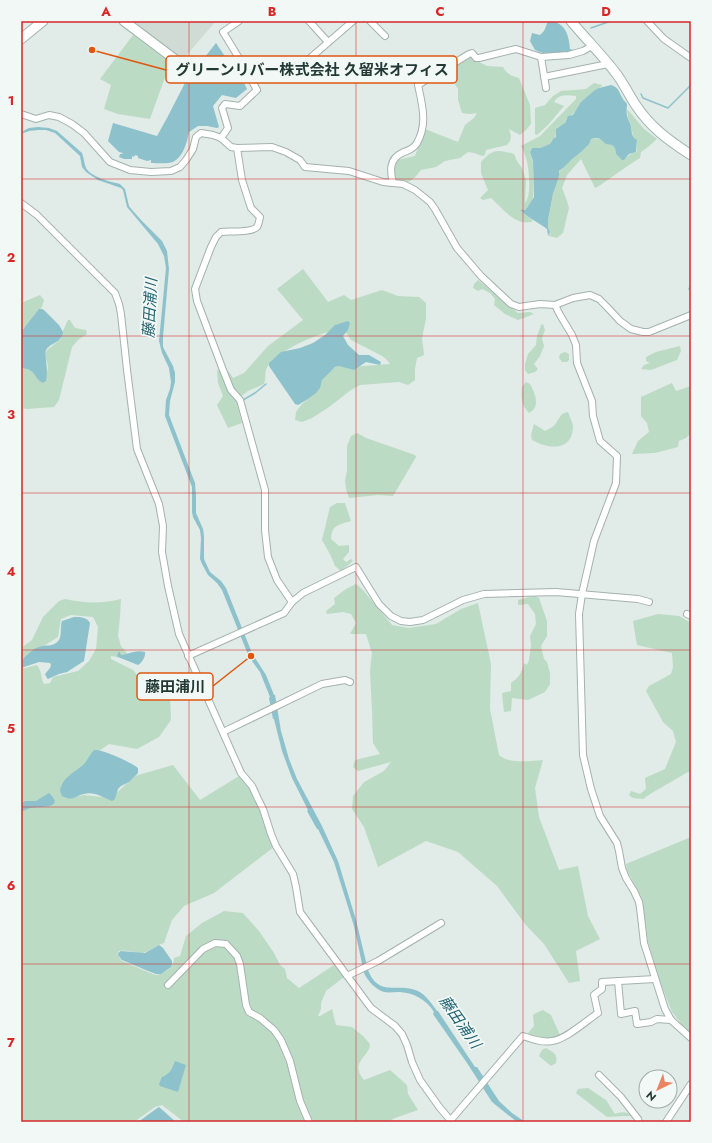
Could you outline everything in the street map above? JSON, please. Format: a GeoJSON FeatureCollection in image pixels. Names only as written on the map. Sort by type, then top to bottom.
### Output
{"type":"FeatureCollection","features":[{"type":"Feature","properties":{"kind":"street"},"geometry":{"type":"LineString","coordinates":[[21,40],[43,21]]}},
{"type":"Feature","properties":{"kind":"street"},"geometry":{"type":"LineString","coordinates":[[221,138],[228,128],[222,108],[225,104],[240,106],[257,90],[223,32],[239,21]]}},
{"type":"Feature","properties":{"kind":"street"},"geometry":{"type":"LineString","coordinates":[[309,21],[328,42]]}},
{"type":"Feature","properties":{"kind":"street"},"geometry":{"type":"LineString","coordinates":[[370,21],[386,36]]}},
{"type":"Feature","properties":{"kind":"street"},"geometry":{"type":"LineString","coordinates":[[571,21],[622,81],[634,103],[646,119],[658,132],[674,145],[691,155]]}},
{"type":"Feature","properties":{"kind":"street"},"geometry":{"type":"LineString","coordinates":[[647,21],[664,39],[691,58]]}},
{"type":"Feature","properties":{"kind":"street"},"geometry":{"type":"LineString","coordinates":[[128,22],[177,61]]}},
{"type":"Feature","properties":{"kind":"street"},"geometry":{"type":"LineString","coordinates":[[297,70],[302,69],[309,59],[351,22]]}},
{"type":"Feature","properties":{"kind":"street"},"geometry":{"type":"LineString","coordinates":[[392,183],[390,169],[392,162],[401,153],[413,149],[422,132],[424,111],[418,85],[472,53],[476,58],[479,58],[516,49],[541,57],[569,55],[583,51],[592,46]]}},
{"type":"Feature","properties":{"kind":"street"},"geometry":{"type":"LineString","coordinates":[[541,57],[546,88]]}},
{"type":"Feature","properties":{"kind":"street"},"geometry":{"type":"LineString","coordinates":[[544,77],[608,64]]}},
{"type":"Feature","properties":{"kind":"street"},"geometry":{"type":"LineString","coordinates":[[21,114],[36,119],[49,115],[59,117],[84,133],[110,162],[130,170],[171,171],[180,167],[193,149],[196,137],[201,134],[213,135],[221,138],[231,147],[272,147],[286,152],[300,160],[305,167],[349,171],[383,182],[403,184],[415,190],[430,202],[458,248],[481,276],[511,304],[519,307],[540,304],[555,305],[573,298],[590,295],[599,299],[620,321],[631,329],[643,332],[649,332],[691,315]]}},
{"type":"Feature","properties":{"kind":"street"},"geometry":{"type":"LineString","coordinates":[[237,148],[242,180],[251,208],[260,217],[258,225],[255,228],[241,231],[221,232],[216,237],[195,289],[197,301],[231,390],[240,400],[265,490],[265,530],[268,557],[277,580],[292,602]]}},
{"type":"Feature","properties":{"kind":"street"},"geometry":{"type":"LineString","coordinates":[[21,204],[37,215],[115,293],[121,314],[137,449],[159,504],[163,526],[162,552],[178,634],[241,773],[252,786],[263,809],[274,840],[293,874],[300,912],[371,1008],[395,1026],[402,1034],[420,1080],[451,1121],[523,1036],[543,1042],[553,1041],[574,1030],[598,1013],[594,995],[602,989],[602,982],[655,978]]}},
{"type":"Feature","properties":{"kind":"street"},"geometry":{"type":"LineString","coordinates":[[555,305],[576,345],[577,363],[592,401],[593,416],[600,441],[617,456],[616,483],[594,542],[579,614],[583,755],[591,789],[600,816],[617,842],[624,873],[639,902],[644,943],[665,1009],[671,1020],[691,1038]]}},
{"type":"Feature","properties":{"kind":"street"},"geometry":{"type":"LineString","coordinates":[[188,656],[284,613],[292,602],[303,593],[356,567],[379,604],[391,616],[410,622],[423,620],[463,600],[484,594],[556,592],[638,598],[649,602]]}},
{"type":"Feature","properties":{"kind":"street"},"geometry":{"type":"LineString","coordinates":[[223,732],[322,684],[345,680],[350,682]]}},
{"type":"Feature","properties":{"kind":"street"},"geometry":{"type":"LineString","coordinates":[[348,976],[378,961],[441,923]]}},
{"type":"Feature","properties":{"kind":"street"},"geometry":{"type":"LineString","coordinates":[[168,985],[203,949],[215,943],[226,944],[237,956],[240,964],[246,1004],[249,1012],[260,1018],[274,1030],[284,1047],[290,1062],[300,1101],[309,1122]]}},
{"type":"Feature","properties":{"kind":"street"},"geometry":{"type":"LineString","coordinates":[[618,981],[621,1014],[635,1011],[637,1024],[651,1022],[657,1019],[671,1020]]}},
{"type":"Feature","properties":{"kind":"street"},"geometry":{"type":"LineString","coordinates":[[599,1075],[621,1097],[639,1122]]}},
{"type":"Feature","properties":{"kind":"street"},"geometry":{"type":"LineString","coordinates":[[666,1122],[691,1084]]}},
{"type":"Feature","properties":{"kind":"shaded area"},"geometry":{"type":"Polygon","coordinates":[[[138,21],[216,21],[185,57],[179,58],[140,29],[137,23],[138,21]]]}},
{"type":"Feature","properties":{"kind":"green space"},"geometry":{"type":"Polygon","coordinates":[[[133,35],[170,63],[150,119],[118,114],[104,109],[111,85],[100,79],[133,35]]]}},
{"type":"Feature","properties":{"kind":"green space"},"geometry":{"type":"Polygon","coordinates":[[[469,57],[487,66],[503,67],[510,74],[519,78],[530,105],[531,124],[520,135],[509,129],[511,136],[507,145],[486,150],[485,155],[482,156],[468,152],[460,158],[445,161],[436,167],[421,170],[410,181],[404,182],[394,180],[392,170],[397,160],[415,156],[425,129],[458,142],[465,125],[474,118],[477,113],[462,113],[458,100],[458,89],[452,80],[449,70],[469,57]]]}},
{"type":"Feature","properties":{"kind":"green space"},"geometry":{"type":"Polygon","coordinates":[[[594,83],[602,86],[582,102],[573,114],[567,118],[564,124],[557,128],[555,138],[551,141],[551,144],[540,148],[532,148],[531,150],[530,153],[533,163],[533,200],[526,210],[521,211],[532,220],[532,222],[524,222],[509,215],[491,198],[483,200],[480,198],[488,190],[481,173],[481,162],[492,152],[503,151],[514,154],[522,168],[526,180],[525,203],[529,194],[529,175],[525,154],[521,146],[540,136],[576,99],[576,96],[570,95],[556,99],[554,102],[564,106],[548,125],[537,135],[535,134],[535,108],[545,105],[553,96],[561,91],[586,89],[594,83]]]}},
{"type":"Feature","properties":{"kind":"green space"},"geometry":{"type":"Polygon","coordinates":[[[627,110],[644,129],[657,139],[641,152],[640,158],[595,188],[581,159],[567,175],[562,188],[569,208],[563,233],[557,238],[549,236],[550,232],[548,228],[548,220],[559,172],[572,158],[581,152],[591,139],[599,138],[612,145],[615,148],[616,154],[622,160],[637,151],[637,140],[634,139],[633,136],[627,110]]]}},
{"type":"Feature","properties":{"kind":"green space"},"geometry":{"type":"Polygon","coordinates":[[[303,269],[328,302],[344,295],[351,300],[382,290],[398,296],[419,297],[426,303],[426,319],[422,338],[424,355],[417,358],[415,380],[408,385],[399,382],[360,385],[312,418],[302,422],[295,420],[296,412],[302,404],[313,395],[328,371],[340,365],[351,367],[390,364],[382,356],[351,340],[343,328],[301,342],[272,360],[266,370],[264,384],[248,391],[236,400],[242,423],[228,428],[217,405],[223,396],[218,383],[217,370],[229,372],[233,378],[244,373],[268,346],[303,320],[277,289],[303,269]]]}},
{"type":"Feature","properties":{"kind":"green space"},"geometry":{"type":"Polygon","coordinates":[[[478,280],[518,313],[530,312],[534,314],[518,320],[505,314],[494,305],[495,299],[490,293],[482,289],[478,291],[473,288],[474,284],[478,280]]]}},
{"type":"Feature","properties":{"kind":"green space"},"geometry":{"type":"Polygon","coordinates":[[[40,295],[44,300],[42,307],[21,332],[21,303],[40,295]]]}},
{"type":"Feature","properties":{"kind":"green space"},"geometry":{"type":"Polygon","coordinates":[[[68,320],[70,320],[75,328],[86,330],[87,334],[78,340],[72,347],[59,400],[54,407],[21,408],[21,368],[31,370],[43,383],[46,381],[48,366],[45,355],[47,350],[61,339],[68,320]]]}},
{"type":"Feature","properties":{"kind":"green space"},"geometry":{"type":"Polygon","coordinates":[[[543,324],[545,330],[542,338],[544,346],[540,356],[534,364],[538,369],[535,372],[528,374],[525,370],[525,364],[528,354],[536,345],[537,336],[541,325],[543,324]]]}},
{"type":"Feature","properties":{"kind":"green space"},"geometry":{"type":"Polygon","coordinates":[[[680,346],[681,351],[677,360],[651,370],[641,369],[644,365],[650,363],[646,361],[646,357],[656,352],[680,346]]]}},
{"type":"Feature","properties":{"kind":"green space"},"geometry":{"type":"Polygon","coordinates":[[[565,352],[569,354],[569,360],[567,362],[562,362],[559,358],[560,354],[565,352]]]}},
{"type":"Feature","properties":{"kind":"green space"},"geometry":{"type":"Polygon","coordinates":[[[526,382],[530,384],[534,391],[536,400],[535,407],[529,413],[524,407],[522,398],[522,387],[526,382]]]}},
{"type":"Feature","properties":{"kind":"green space"},"geometry":{"type":"Polygon","coordinates":[[[672,383],[676,391],[691,386],[691,433],[686,438],[679,441],[678,447],[655,453],[632,454],[638,441],[649,432],[647,423],[641,416],[641,397],[672,383]]]}},
{"type":"Feature","properties":{"kind":"green space"},"geometry":{"type":"Polygon","coordinates":[[[568,412],[573,427],[572,435],[568,441],[558,446],[552,446],[532,440],[531,435],[534,424],[545,431],[554,426],[562,414],[568,412]]]}},
{"type":"Feature","properties":{"kind":"green space"},"geometry":{"type":"Polygon","coordinates":[[[357,433],[366,438],[415,455],[416,457],[393,496],[378,495],[349,498],[345,481],[347,470],[347,446],[351,436],[357,433]]]}},
{"type":"Feature","properties":{"kind":"green space"},"geometry":{"type":"Polygon","coordinates":[[[337,503],[345,503],[351,521],[337,526],[333,530],[331,539],[339,546],[349,545],[349,552],[343,559],[346,562],[351,559],[353,561],[341,571],[335,566],[322,540],[330,507],[337,503]]]}},
{"type":"Feature","properties":{"kind":"green space"},"geometry":{"type":"Polygon","coordinates":[[[356,584],[363,590],[392,625],[408,628],[436,624],[461,609],[478,603],[491,664],[490,709],[499,755],[513,761],[543,760],[535,788],[539,817],[559,870],[578,866],[588,916],[600,939],[576,951],[580,981],[569,983],[544,944],[525,924],[497,886],[458,852],[426,841],[378,867],[364,827],[352,809],[353,796],[364,782],[384,771],[391,762],[358,771],[353,767],[355,760],[380,754],[373,743],[370,671],[372,653],[366,634],[350,634],[356,623],[351,614],[343,612],[327,614],[326,611],[335,604],[334,598],[356,584]]]}},
{"type":"Feature","properties":{"kind":"green space"},"geometry":{"type":"Polygon","coordinates":[[[534,596],[539,598],[547,621],[547,636],[541,646],[544,659],[547,662],[550,673],[550,684],[545,692],[528,700],[512,698],[511,711],[504,712],[502,693],[511,691],[511,683],[520,674],[524,663],[527,665],[531,645],[530,636],[536,624],[535,614],[528,604],[518,605],[518,600],[534,596]]]}},
{"type":"Feature","properties":{"kind":"green space"},"geometry":{"type":"Polygon","coordinates":[[[65,599],[107,602],[121,599],[118,636],[121,646],[129,656],[122,658],[111,656],[111,659],[133,670],[138,676],[149,678],[170,693],[171,720],[159,737],[137,749],[109,744],[95,754],[69,798],[84,795],[111,798],[135,776],[173,765],[200,800],[239,776],[246,784],[256,801],[264,818],[274,847],[214,893],[184,906],[172,920],[164,943],[142,953],[119,951],[117,954],[122,961],[157,975],[171,967],[174,958],[180,956],[186,936],[202,923],[224,911],[243,913],[259,931],[274,953],[280,965],[285,969],[287,978],[299,988],[334,965],[344,977],[326,991],[318,1016],[332,1009],[336,1025],[352,1027],[363,1036],[370,1044],[368,1051],[358,1067],[364,1080],[390,1070],[407,1085],[408,1094],[418,1110],[387,1122],[314,1122],[308,1114],[305,1122],[184,1122],[162,1105],[155,1107],[134,1122],[21,1122],[21,669],[37,665],[44,684],[50,683],[53,677],[78,671],[89,661],[96,649],[98,627],[93,617],[71,615],[61,619],[58,637],[21,660],[21,648],[32,640],[43,617],[59,601],[65,599]]]}},
{"type":"Feature","properties":{"kind":"green space"},"geometry":{"type":"Polygon","coordinates":[[[658,614],[679,616],[691,623],[691,772],[688,772],[643,799],[633,798],[629,795],[631,791],[640,794],[646,789],[645,778],[665,769],[676,742],[673,731],[663,722],[646,691],[649,686],[671,674],[673,667],[672,653],[637,645],[633,621],[658,614]]]}},
{"type":"Feature","properties":{"kind":"green space"},"geometry":{"type":"Polygon","coordinates":[[[691,837],[691,1035],[672,1012],[659,979],[648,942],[642,898],[627,870],[626,864],[691,837]]]}},
{"type":"Feature","properties":{"kind":"green space"},"geometry":{"type":"Polygon","coordinates":[[[543,1010],[551,1015],[560,1035],[549,1039],[542,1039],[531,1037],[528,1033],[534,1026],[533,1015],[543,1010]]]}},
{"type":"Feature","properties":{"kind":"green space"},"geometry":{"type":"Polygon","coordinates":[[[546,1048],[556,1055],[556,1063],[551,1066],[539,1056],[542,1050],[546,1048]]]}},
{"type":"Feature","properties":{"kind":"green space"},"geometry":{"type":"Polygon","coordinates":[[[588,1088],[606,1100],[615,1114],[624,1112],[631,1116],[607,1117],[576,1093],[578,1089],[588,1088]]]}},
{"type":"Feature","properties":{"kind":"water"},"geometry":{"type":"Polygon","coordinates":[[[548,21],[558,23],[562,26],[569,39],[570,49],[577,51],[550,54],[535,50],[530,41],[532,33],[540,35],[544,31],[548,21]]]}},
{"type":"Feature","properties":{"kind":"water"},"geometry":{"type":"Polygon","coordinates":[[[216,43],[234,70],[238,71],[247,89],[236,98],[222,95],[213,106],[219,127],[198,126],[189,132],[182,153],[173,162],[151,163],[151,160],[147,161],[138,158],[138,156],[135,155],[134,157],[132,156],[132,159],[124,159],[119,157],[120,154],[123,153],[119,152],[108,141],[113,123],[157,136],[186,81],[216,43]]]}},
{"type":"Feature","properties":{"kind":"water"},"geometry":{"type":"Polygon","coordinates":[[[611,85],[617,89],[627,104],[627,116],[633,136],[637,140],[636,152],[629,154],[624,160],[622,160],[616,154],[615,148],[612,145],[606,144],[599,138],[591,139],[589,144],[581,152],[559,171],[548,220],[548,228],[550,232],[548,236],[547,229],[520,210],[525,210],[534,197],[533,161],[530,152],[532,148],[540,148],[550,144],[556,137],[556,129],[565,123],[568,116],[573,115],[581,102],[595,90],[611,85]]]}},
{"type":"Feature","properties":{"kind":"water"},"geometry":{"type":"Polygon","coordinates":[[[29,128],[49,128],[57,131],[82,153],[86,168],[92,174],[102,179],[120,184],[125,189],[129,206],[162,241],[167,251],[169,269],[163,347],[175,373],[175,382],[170,401],[169,415],[195,483],[196,513],[203,529],[204,536],[204,559],[210,572],[221,581],[226,588],[252,653],[266,675],[275,695],[281,731],[289,759],[297,779],[322,826],[338,861],[356,920],[368,970],[372,979],[383,987],[410,989],[418,991],[426,997],[438,1011],[499,1101],[525,1122],[517,1122],[492,1102],[433,1014],[434,1012],[428,1004],[420,998],[410,994],[381,991],[372,984],[364,973],[354,926],[334,862],[318,829],[307,811],[308,810],[292,778],[282,751],[273,719],[270,697],[260,672],[249,657],[222,590],[208,575],[200,559],[201,538],[200,530],[192,512],[192,487],[165,416],[166,400],[171,382],[169,368],[162,353],[159,341],[166,268],[164,256],[158,244],[127,207],[123,190],[121,188],[98,180],[86,172],[82,167],[80,156],[55,133],[46,130],[38,130],[21,134],[21,132],[29,128]]]}},
{"type":"Feature","properties":{"kind":"water"},"geometry":{"type":"Polygon","coordinates":[[[39,309],[44,310],[59,325],[63,332],[61,338],[46,350],[47,377],[46,381],[43,383],[30,370],[21,368],[21,332],[39,309]]]}},
{"type":"Feature","properties":{"kind":"water"},"geometry":{"type":"Polygon","coordinates":[[[348,321],[350,323],[348,330],[343,336],[348,345],[359,355],[369,355],[381,362],[380,365],[366,362],[354,370],[339,366],[335,367],[322,380],[320,388],[316,393],[298,405],[295,404],[269,366],[269,363],[281,352],[300,348],[313,343],[325,335],[335,325],[348,321]]]}},
{"type":"Feature","properties":{"kind":"water"},"geometry":{"type":"Polygon","coordinates":[[[74,617],[85,618],[90,623],[84,661],[67,672],[48,679],[45,674],[50,668],[50,663],[39,662],[21,668],[21,661],[36,648],[52,645],[57,642],[60,638],[62,621],[74,617]]]}},
{"type":"Feature","properties":{"kind":"water"},"geometry":{"type":"Polygon","coordinates":[[[119,651],[121,655],[140,651],[145,652],[145,654],[142,661],[138,665],[118,657],[119,651]]]}},
{"type":"Feature","properties":{"kind":"water"},"geometry":{"type":"Polygon","coordinates":[[[94,750],[116,756],[138,768],[138,773],[129,782],[118,789],[115,799],[112,801],[91,793],[87,793],[72,799],[62,796],[60,791],[63,782],[85,763],[94,750]]]}},
{"type":"Feature","properties":{"kind":"water"},"geometry":{"type":"Polygon","coordinates":[[[49,793],[54,798],[55,802],[53,805],[30,808],[21,812],[21,804],[25,801],[36,801],[49,793]]]}},
{"type":"Feature","properties":{"kind":"water"},"geometry":{"type":"Polygon","coordinates":[[[159,945],[163,948],[172,961],[171,967],[161,974],[156,974],[122,960],[118,955],[121,951],[145,953],[159,945]]]}},
{"type":"Feature","properties":{"kind":"water"},"geometry":{"type":"Polygon","coordinates":[[[175,1061],[186,1065],[178,1092],[160,1086],[159,1084],[162,1077],[170,1071],[175,1061]]]}},
{"type":"Feature","properties":{"kind":"water"},"geometry":{"type":"Polygon","coordinates":[[[159,1107],[176,1122],[138,1122],[156,1109],[159,1107]]]}},
{"type":"Feature","properties":{"kind":"waterway"},"geometry":{"type":"LineString","coordinates":[[591,28],[611,21]]}},
{"type":"Feature","properties":{"kind":"waterway"},"geometry":{"type":"LineString","coordinates":[[641,94],[643,98],[668,108],[691,85]]}},
{"type":"Feature","properties":{"kind":"waterway"},"geometry":{"type":"LineString","coordinates":[[689,289],[691,285]]}},
{"type":"Feature","properties":{"kind":"waterway"},"geometry":{"type":"LineString","coordinates":[[243,400],[266,384]]}},
{"type":"Feature","properties":{"kind":"place","name":"グリーンリバー株式会社 久留米オフィス"},"geometry":{"type":"Point","coordinates":[92,50]}},
{"type":"Feature","properties":{"kind":"place","name":"藤田浦川"},"geometry":{"type":"Point","coordinates":[251,656]}}]}
